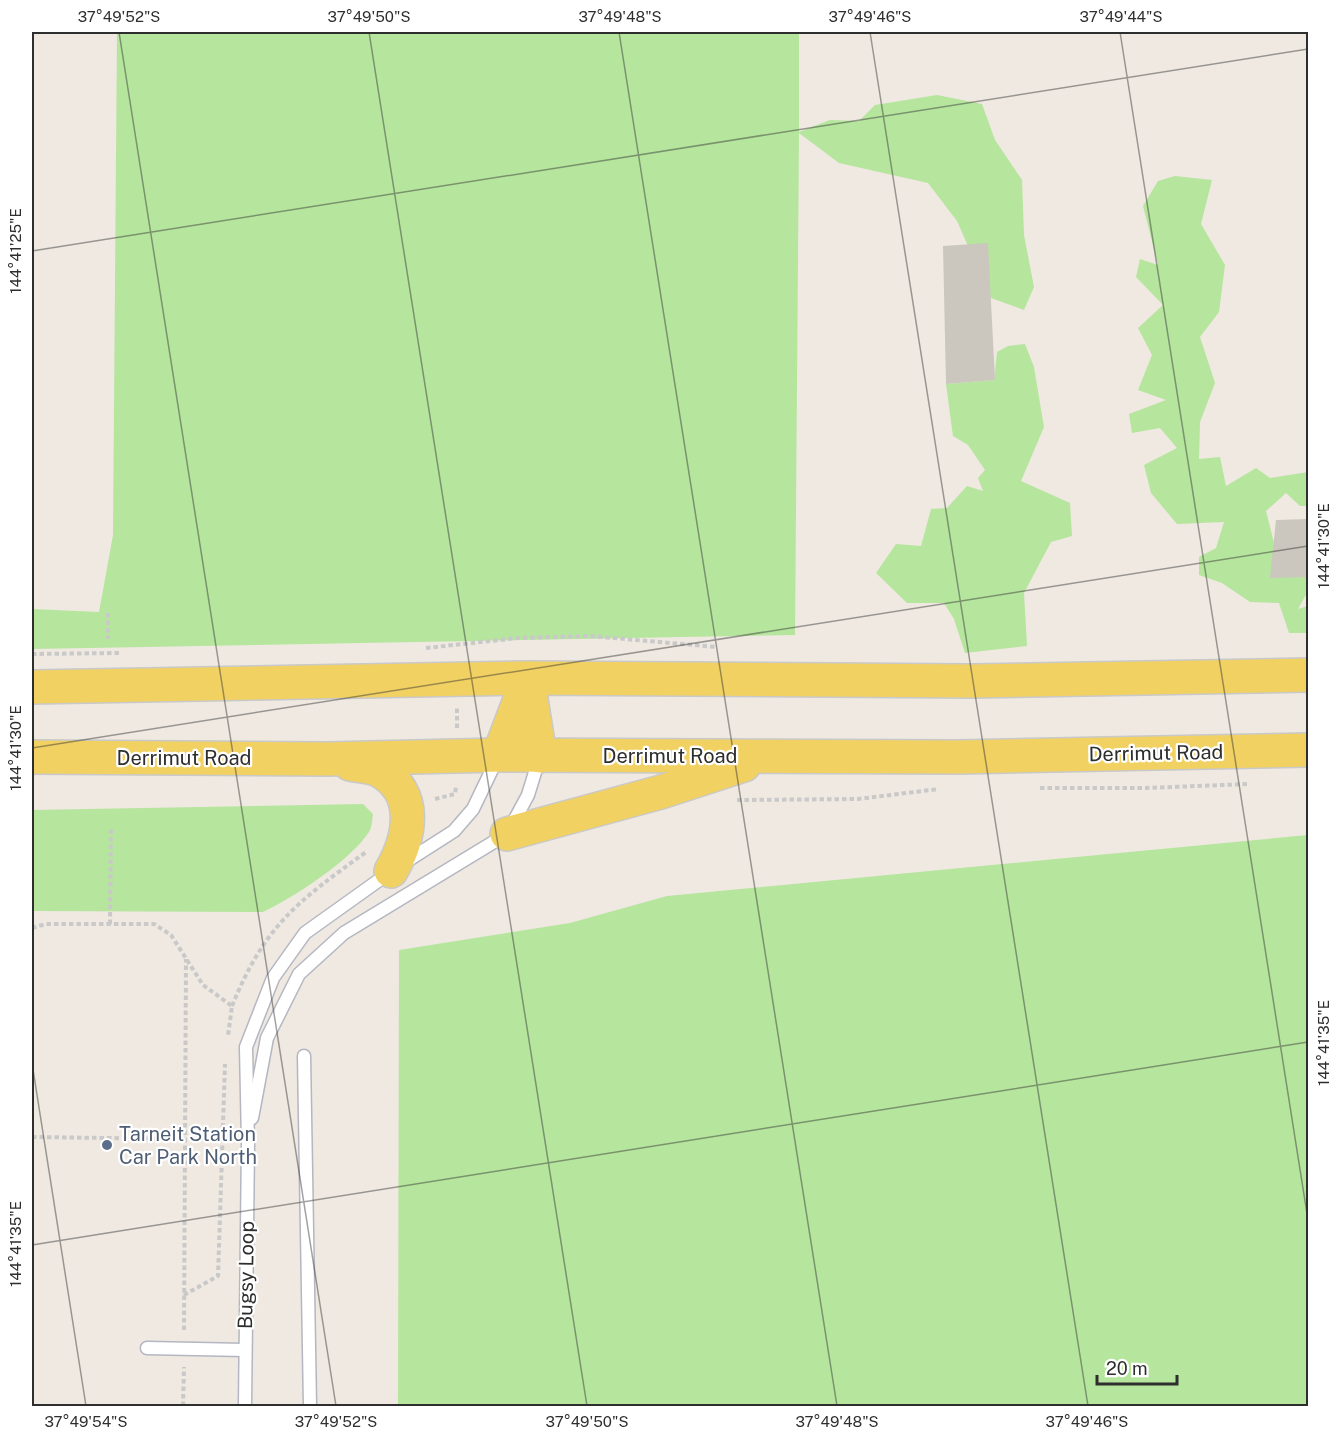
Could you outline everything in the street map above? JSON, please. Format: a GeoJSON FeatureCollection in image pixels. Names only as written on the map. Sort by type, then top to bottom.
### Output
{"type":"FeatureCollection","features":[{"type":"Feature","properties":{"kind":"main road"},"geometry":{"type":"LineString","coordinates":[[32,687],[528,678],[971,681],[1308,675]]}},
{"type":"Feature","properties":{"kind":"main road"},"geometry":{"type":"LineString","coordinates":[[499,755],[528,678]]}},
{"type":"Feature","properties":{"kind":"main road"},"geometry":{"type":"LineString","coordinates":[[528,678],[540,756]]}},
{"type":"Feature","properties":{"kind":"main road","name":"Derrimut Road"},"geometry":{"type":"LineString","coordinates":[[32,757],[327,759],[499,755],[771,757],[1308,750]]}},
{"type":"Feature","properties":{"kind":"main road"},"geometry":{"type":"LineString","coordinates":[[507,834],[661,792],[771,757]]}},
{"type":"Feature","properties":{"kind":"main road"},"geometry":{"type":"LineString","coordinates":[[327,759],[378,770],[402,792],[408,805],[404,849],[381,860]]}},
{"type":"Feature","properties":{"kind":"lane"},"geometry":{"type":"LineString","coordinates":[[248,1143],[246,1047],[273,978],[305,933],[381,860],[454,831],[473,809],[499,755]]}},
{"type":"Feature","properties":{"kind":"lane"},"geometry":{"type":"LineString","coordinates":[[248,1143],[267,1038],[299,974],[344,933],[507,834],[528,795],[540,756]]}},
{"type":"Feature","properties":{"kind":"lane"},"geometry":{"type":"LineString","coordinates":[[304,1056],[310,1407]]}},
{"type":"Feature","properties":{"kind":"lane","name":"Bugsy Loop"},"geometry":{"type":"LineString","coordinates":[[245,1407],[248,1143]]}},
{"type":"Feature","properties":{"kind":"lane"},"geometry":{"type":"LineString","coordinates":[[147,1348],[245,1350]]}},
{"type":"Feature","properties":{"kind":"path"},"geometry":{"type":"LineString","coordinates":[[108,613],[108,639]]}},
{"type":"Feature","properties":{"kind":"path"},"geometry":{"type":"LineString","coordinates":[[1030,788],[1146,788],[1250,784]]}},
{"type":"Feature","properties":{"kind":"path"},"geometry":{"type":"LineString","coordinates":[[725,801],[858,799],[949,788]]}},
{"type":"Feature","properties":{"kind":"path"},"geometry":{"type":"LineString","coordinates":[[110,924],[111,827]]}},
{"type":"Feature","properties":{"kind":"path"},"geometry":{"type":"LineString","coordinates":[[228,1040],[232,1006],[260,947],[288,912],[381,860]]}},
{"type":"Feature","properties":{"kind":"path"},"geometry":{"type":"LineString","coordinates":[[32,928],[46,924],[154,924],[171,935],[203,985],[232,1006]]}},
{"type":"Feature","properties":{"kind":"path"},"geometry":{"type":"LineString","coordinates":[[183,1407],[186,959]]}},
{"type":"Feature","properties":{"kind":"path"},"geometry":{"type":"LineString","coordinates":[[184,1295],[218,1276],[225,1063]]}},
{"type":"Feature","properties":{"kind":"path"},"geometry":{"type":"LineString","coordinates":[[32,1137],[185,1139]]}},
{"type":"Feature","properties":{"kind":"green space"},"geometry":{"type":"Polygon","coordinates":[[[117,32],[799,32],[799,132],[830,120],[859,121],[875,105],[937,95],[982,104],[995,140],[1022,180],[1024,235],[1034,287],[1024,310],[991,298],[957,221],[928,183],[839,163],[799,133],[795,635],[32,649],[32,609],[99,612],[113,535],[117,32]]]}},
{"type":"Feature","properties":{"kind":"green space"},"geometry":{"type":"Polygon","coordinates":[[[1175,176],[1212,180],[1201,224],[1225,265],[1219,312],[1200,337],[1215,383],[1200,422],[1199,459],[1220,457],[1226,486],[1256,468],[1270,478],[1308,472],[1308,506],[1300,506],[1286,493],[1266,511],[1274,543],[1294,551],[1308,567],[1308,591],[1298,609],[1308,606],[1308,633],[1289,633],[1279,603],[1250,602],[1222,583],[1199,575],[1199,557],[1216,548],[1224,522],[1177,524],[1151,493],[1144,465],[1177,448],[1160,428],[1132,433],[1129,414],[1166,400],[1138,390],[1152,355],[1138,328],[1163,305],[1136,277],[1140,259],[1158,265],[1143,206],[1158,181],[1175,176]]]}},
{"type":"Feature","properties":{"kind":"green space"},"geometry":{"type":"Polygon","coordinates":[[[1025,344],[1034,367],[1044,427],[1021,481],[1070,503],[1072,536],[1051,542],[1024,593],[1027,646],[965,653],[954,619],[944,603],[907,603],[876,573],[896,544],[921,546],[931,509],[947,508],[967,486],[983,491],[978,478],[985,470],[968,445],[953,436],[946,384],[994,380],[997,352],[1008,346],[1025,344]]]}},
{"type":"Feature","properties":{"kind":"green space"},"geometry":{"type":"Polygon","coordinates":[[[363,804],[373,814],[370,830],[361,843],[320,877],[290,898],[263,912],[32,911],[32,810],[363,804]]]}},
{"type":"Feature","properties":{"kind":"green space"},"geometry":{"type":"Polygon","coordinates":[[[1308,835],[1308,1406],[398,1406],[399,950],[570,923],[667,896],[1308,835]]]}},
{"type":"Feature","properties":{"kind":"building"},"geometry":{"type":"Polygon","coordinates":[[[988,243],[995,380],[946,384],[943,246],[988,243]]]}},
{"type":"Feature","properties":{"kind":"building"},"geometry":{"type":"Polygon","coordinates":[[[1308,519],[1308,577],[1270,578],[1276,520],[1308,519]]]}},
{"type":"Feature","properties":{"kind":"place","name":"Tarneit Station Car Park North"},"geometry":{"type":"Point","coordinates":[107,1145]}}]}
